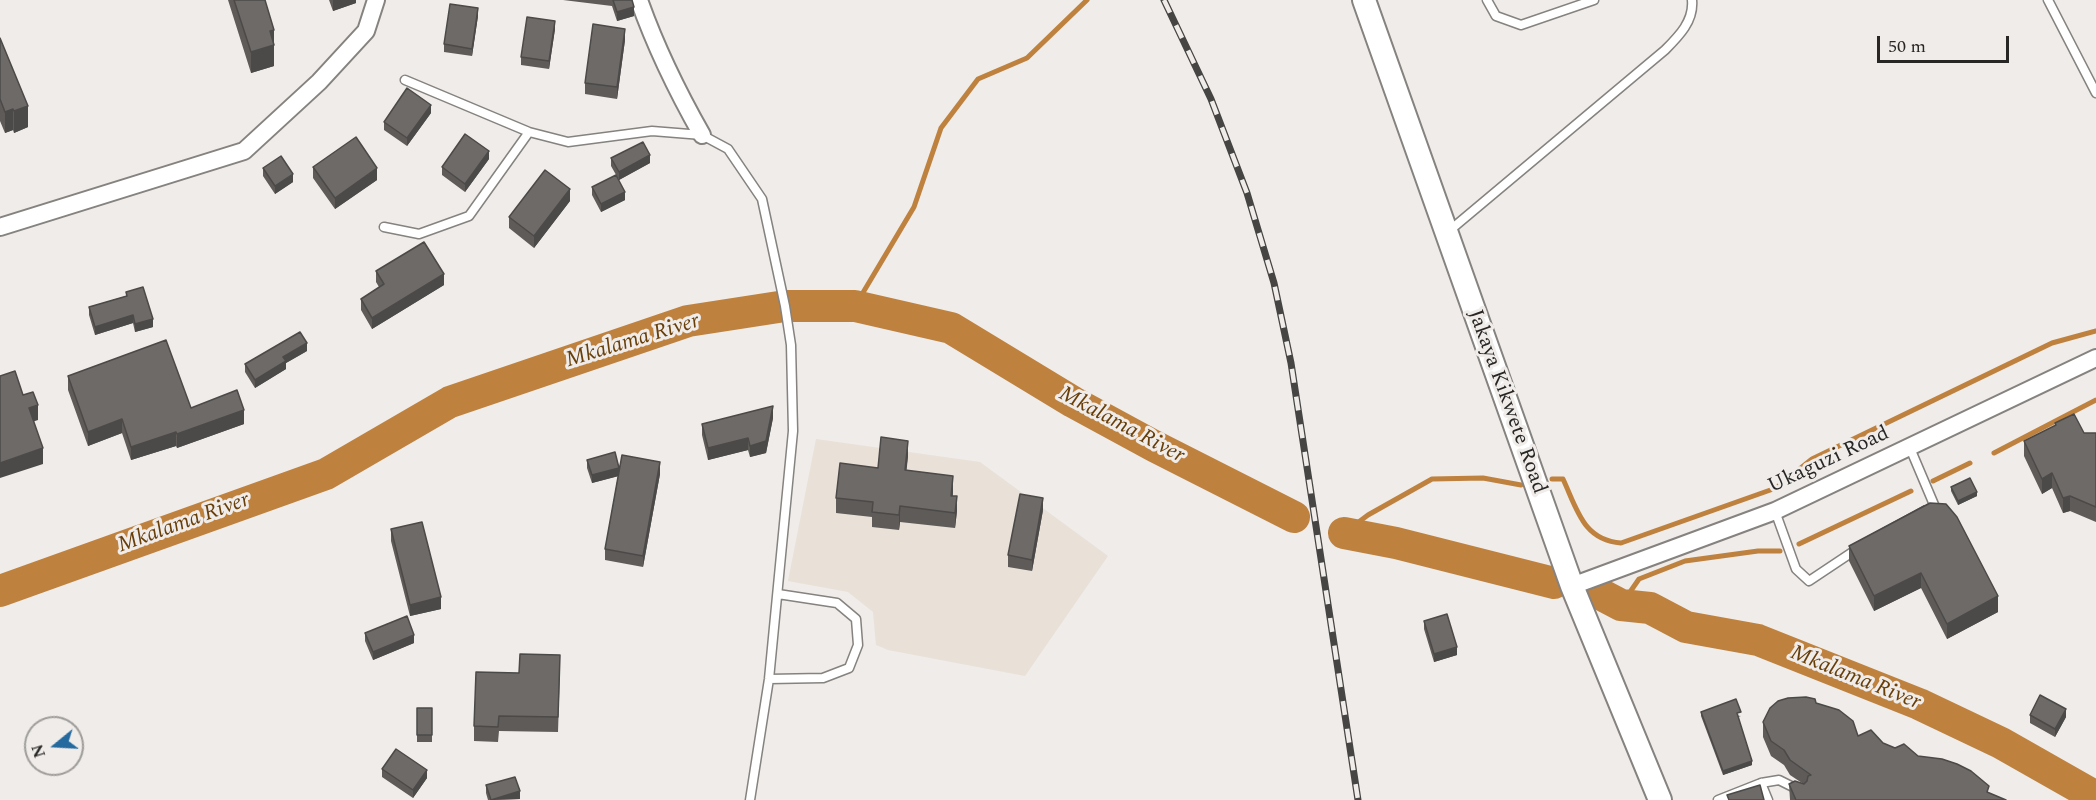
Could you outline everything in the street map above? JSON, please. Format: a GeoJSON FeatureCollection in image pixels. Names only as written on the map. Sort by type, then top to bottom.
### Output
{"type":"FeatureCollection","features":[{"type":"Feature","properties":{"kind":"main road","name":"Jakaya Kikwete Road"},"geometry":{"type":"LineString","coordinates":[[1364,0],[1572,586],[1660,800]]}},
{"type":"Feature","properties":{"kind":"street"},"geometry":{"type":"LineString","coordinates":[[0,228],[244,151],[319,82],[366,31],[376,0]]}},
{"type":"Feature","properties":{"kind":"street"},"geometry":{"type":"LineString","coordinates":[[639,0],[654,43],[678,93],[702,135]]}},
{"type":"Feature","properties":{"kind":"street","name":"Ukaguzi Road"},"geometry":{"type":"LineString","coordinates":[[1572,586],[1776,511],[2096,358]]}},
{"type":"Feature","properties":{"kind":"lane"},"geometry":{"type":"LineString","coordinates":[[1486,0],[1496,16],[1521,25],[1594,0]]}},
{"type":"Feature","properties":{"kind":"lane"},"geometry":{"type":"LineString","coordinates":[[1446,233],[1665,50],[1683,31],[1693,10],[1692,0]]}},
{"type":"Feature","properties":{"kind":"lane"},"geometry":{"type":"LineString","coordinates":[[2048,0],[2096,93]]}},
{"type":"Feature","properties":{"kind":"lane"},"geometry":{"type":"LineString","coordinates":[[405,80],[529,132],[568,142],[652,131],[702,135],[728,149],[762,199],[791,345],[793,431],[769,679],[750,800]]}},
{"type":"Feature","properties":{"kind":"lane"},"geometry":{"type":"LineString","coordinates":[[384,227],[419,234],[469,216],[529,132]]}},
{"type":"Feature","properties":{"kind":"lane"},"geometry":{"type":"LineString","coordinates":[[1910,448],[1935,507],[1916,518]]}},
{"type":"Feature","properties":{"kind":"lane"},"geometry":{"type":"LineString","coordinates":[[1776,511],[1796,569],[1809,581],[1867,544]]}},
{"type":"Feature","properties":{"kind":"lane"},"geometry":{"type":"LineString","coordinates":[[769,679],[823,678],[832,675],[849,668],[858,645],[856,618],[837,603],[778,594]]}},
{"type":"Feature","properties":{"kind":"lane"},"geometry":{"type":"LineString","coordinates":[[1718,800],[1761,783],[1779,780],[1802,793]]}},
{"type":"Feature","properties":{"kind":"lane"},"geometry":{"type":"LineString","coordinates":[[1761,783],[1768,800]]}},
{"type":"Feature","properties":{"kind":"shaded area"},"geometry":{"type":"Polygon","coordinates":[[[816,439],[980,462],[1108,556],[1025,676],[888,650],[876,645],[873,612],[848,592],[788,581],[816,439]]]}},
{"type":"Feature","properties":{"kind":"building"},"geometry":{"type":"Polygon","coordinates":[[[234,0],[265,0],[274,30],[270,31],[274,45],[251,52],[234,0]]]}},
{"type":"Feature","properties":{"kind":"building"},"geometry":{"type":"Polygon","coordinates":[[[613,0],[632,0],[634,7],[617,12],[613,0]]]}},
{"type":"Feature","properties":{"kind":"building"},"geometry":{"type":"Polygon","coordinates":[[[450,4],[478,8],[472,49],[444,44],[450,4]]]}},
{"type":"Feature","properties":{"kind":"building"},"geometry":{"type":"Polygon","coordinates":[[[527,17],[555,21],[549,61],[521,57],[527,17]]]}},
{"type":"Feature","properties":{"kind":"building"},"geometry":{"type":"Polygon","coordinates":[[[593,24],[625,29],[617,87],[585,83],[593,24]]]}},
{"type":"Feature","properties":{"kind":"building"},"geometry":{"type":"Polygon","coordinates":[[[0,38],[28,106],[14,111],[13,109],[5,112],[0,99],[0,38]]]}},
{"type":"Feature","properties":{"kind":"building"},"geometry":{"type":"Polygon","coordinates":[[[407,88],[431,105],[407,138],[384,122],[407,88]]]}},
{"type":"Feature","properties":{"kind":"building"},"geometry":{"type":"Polygon","coordinates":[[[465,134],[489,151],[465,184],[442,167],[465,134]]]}},
{"type":"Feature","properties":{"kind":"building"},"geometry":{"type":"Polygon","coordinates":[[[356,137],[377,168],[335,198],[313,167],[356,137]]]}},
{"type":"Feature","properties":{"kind":"building"},"geometry":{"type":"Polygon","coordinates":[[[643,142],[650,155],[619,172],[611,158],[643,142]]]}},
{"type":"Feature","properties":{"kind":"building"},"geometry":{"type":"Polygon","coordinates":[[[281,156],[293,174],[275,186],[263,168],[281,156]]]}},
{"type":"Feature","properties":{"kind":"building"},"geometry":{"type":"Polygon","coordinates":[[[545,170],[570,189],[534,236],[509,217],[545,170]]]}},
{"type":"Feature","properties":{"kind":"building"},"geometry":{"type":"Polygon","coordinates":[[[616,175],[625,192],[601,204],[592,187],[616,175]]]}},
{"type":"Feature","properties":{"kind":"building"},"geometry":{"type":"Polygon","coordinates":[[[424,242],[444,274],[372,318],[361,299],[384,284],[376,271],[424,242]]]}},
{"type":"Feature","properties":{"kind":"building"},"geometry":{"type":"Polygon","coordinates":[[[143,287],[153,319],[135,324],[133,315],[95,327],[89,307],[127,296],[126,292],[143,287]]]}},
{"type":"Feature","properties":{"kind":"building"},"geometry":{"type":"Polygon","coordinates":[[[300,332],[307,343],[283,357],[286,361],[255,380],[245,364],[300,332]]]}},
{"type":"Feature","properties":{"kind":"building"},"geometry":{"type":"Polygon","coordinates":[[[166,340],[191,408],[237,390],[244,410],[177,434],[176,432],[131,447],[122,419],[88,432],[68,376],[166,340]]]}},
{"type":"Feature","properties":{"kind":"building"},"geometry":{"type":"Polygon","coordinates":[[[15,371],[23,395],[33,392],[38,405],[29,408],[43,448],[0,463],[0,376],[15,371]]]}},
{"type":"Feature","properties":{"kind":"building"},"geometry":{"type":"Polygon","coordinates":[[[773,406],[766,441],[750,446],[748,438],[708,448],[702,424],[773,406]]]}},
{"type":"Feature","properties":{"kind":"building"},"geometry":{"type":"Polygon","coordinates":[[[2074,414],[2084,433],[2096,433],[2096,507],[2070,496],[2063,498],[2052,473],[2042,479],[2024,441],[2074,414]]]}},
{"type":"Feature","properties":{"kind":"building"},"geometry":{"type":"Polygon","coordinates":[[[881,437],[908,441],[905,470],[953,476],[951,496],[957,496],[955,513],[900,506],[899,515],[872,512],[873,502],[836,498],[840,463],[878,468],[881,437]]]}},
{"type":"Feature","properties":{"kind":"building"},"geometry":{"type":"Polygon","coordinates":[[[615,452],[619,468],[592,475],[587,460],[615,452]]]}},
{"type":"Feature","properties":{"kind":"building"},"geometry":{"type":"Polygon","coordinates":[[[622,455],[660,462],[643,556],[605,549],[622,455]]]}},
{"type":"Feature","properties":{"kind":"building"},"geometry":{"type":"Polygon","coordinates":[[[1970,478],[1977,492],[1958,501],[1951,487],[1970,478]]]}},
{"type":"Feature","properties":{"kind":"building"},"geometry":{"type":"Polygon","coordinates":[[[1020,494],[1043,498],[1032,560],[1008,555],[1020,494]]]}},
{"type":"Feature","properties":{"kind":"building"},"geometry":{"type":"Polygon","coordinates":[[[1930,503],[1946,504],[1957,517],[1998,596],[1947,624],[1921,573],[1874,596],[1849,546],[1930,503]]]}},
{"type":"Feature","properties":{"kind":"building"},"geometry":{"type":"Polygon","coordinates":[[[422,522],[441,597],[410,605],[391,529],[422,522]]]}},
{"type":"Feature","properties":{"kind":"building"},"geometry":{"type":"Polygon","coordinates":[[[1447,614],[1457,647],[1434,654],[1424,621],[1447,614]]]}},
{"type":"Feature","properties":{"kind":"building"},"geometry":{"type":"Polygon","coordinates":[[[407,616],[414,635],[373,652],[365,633],[407,616]]]}},
{"type":"Feature","properties":{"kind":"building"},"geometry":{"type":"Polygon","coordinates":[[[520,654],[560,655],[558,717],[499,716],[498,727],[474,726],[476,672],[519,673],[520,654]]]}},
{"type":"Feature","properties":{"kind":"building"},"geometry":{"type":"Polygon","coordinates":[[[2040,695],[2066,709],[2055,729],[2030,715],[2040,695]]]}},
{"type":"Feature","properties":{"kind":"building"},"geometry":{"type":"Polygon","coordinates":[[[1806,697],[1815,699],[1816,703],[1839,710],[1853,721],[1858,736],[1871,730],[1883,743],[1895,748],[1904,744],[1918,756],[1942,759],[1957,764],[1971,771],[1989,786],[1987,792],[2006,800],[1796,800],[1789,784],[1795,781],[1804,784],[1811,775],[1790,760],[1784,750],[1771,741],[1763,722],[1770,708],[1778,701],[1806,697]]]}},
{"type":"Feature","properties":{"kind":"building"},"geometry":{"type":"Polygon","coordinates":[[[1736,699],[1741,712],[1737,713],[1752,761],[1723,771],[1701,712],[1736,699]]]}},
{"type":"Feature","properties":{"kind":"building"},"geometry":{"type":"Polygon","coordinates":[[[417,708],[432,708],[432,735],[417,735],[417,708]]]}},
{"type":"Feature","properties":{"kind":"building"},"geometry":{"type":"Polygon","coordinates":[[[396,749],[427,770],[413,790],[382,769],[396,749]]]}},
{"type":"Feature","properties":{"kind":"building"},"geometry":{"type":"Polygon","coordinates":[[[515,777],[520,791],[491,800],[486,785],[515,777]]]}},
{"type":"Feature","properties":{"kind":"building"},"geometry":{"type":"Polygon","coordinates":[[[1760,785],[1764,800],[1729,800],[1727,795],[1760,785]]]}},
{"type":"Feature","properties":{"kind":"waterway"},"geometry":{"type":"LineString","coordinates":[[855,306],[914,207],[941,128],[978,79],[1027,58],[1087,0]]}},
{"type":"Feature","properties":{"kind":"waterway","name":"Mkalama River"},"geometry":{"type":"LineString","coordinates":[[0,591],[326,474],[450,402],[688,321],[785,306],[855,306],[951,328],[1073,402],[1294,517]]}},
{"type":"Feature","properties":{"kind":"waterway"},"geometry":{"type":"LineString","coordinates":[[1552,479],[1563,479],[1577,512],[1590,529],[1608,541],[1621,543],[1776,488],[1812,459],[2052,343],[2096,331]]}},
{"type":"Feature","properties":{"kind":"waterway"},"geometry":{"type":"LineString","coordinates":[[1994,453],[2096,400]]}},
{"type":"Feature","properties":{"kind":"waterway"},"geometry":{"type":"LineString","coordinates":[[1933,481],[1970,463]]}},
{"type":"Feature","properties":{"kind":"waterway"},"geometry":{"type":"LineString","coordinates":[[1344,533],[1368,515],[1432,479],[1483,478],[1521,485]]}},
{"type":"Feature","properties":{"kind":"waterway"},"geometry":{"type":"LineString","coordinates":[[1799,544],[1911,491]]}},
{"type":"Feature","properties":{"kind":"waterway","name":"Mkalama River"},"geometry":{"type":"LineString","coordinates":[[1344,533],[1396,543],[1554,583]]}},
{"type":"Feature","properties":{"kind":"waterway"},"geometry":{"type":"LineString","coordinates":[[1621,605],[1639,579],[1685,561],[1758,551],[1780,551]]}},
{"type":"Feature","properties":{"kind":"waterway","name":"Mkalama River"},"geometry":{"type":"LineString","coordinates":[[1602,595],[1621,605],[1650,608],[1686,627],[1758,640],[1919,704],[2001,743],[2096,797]]}},
{"type":"Feature","properties":{"kind":"railway"},"geometry":{"type":"LineString","coordinates":[[1164,0],[1211,99],[1247,193],[1274,283],[1291,363],[1358,800]]}}]}
